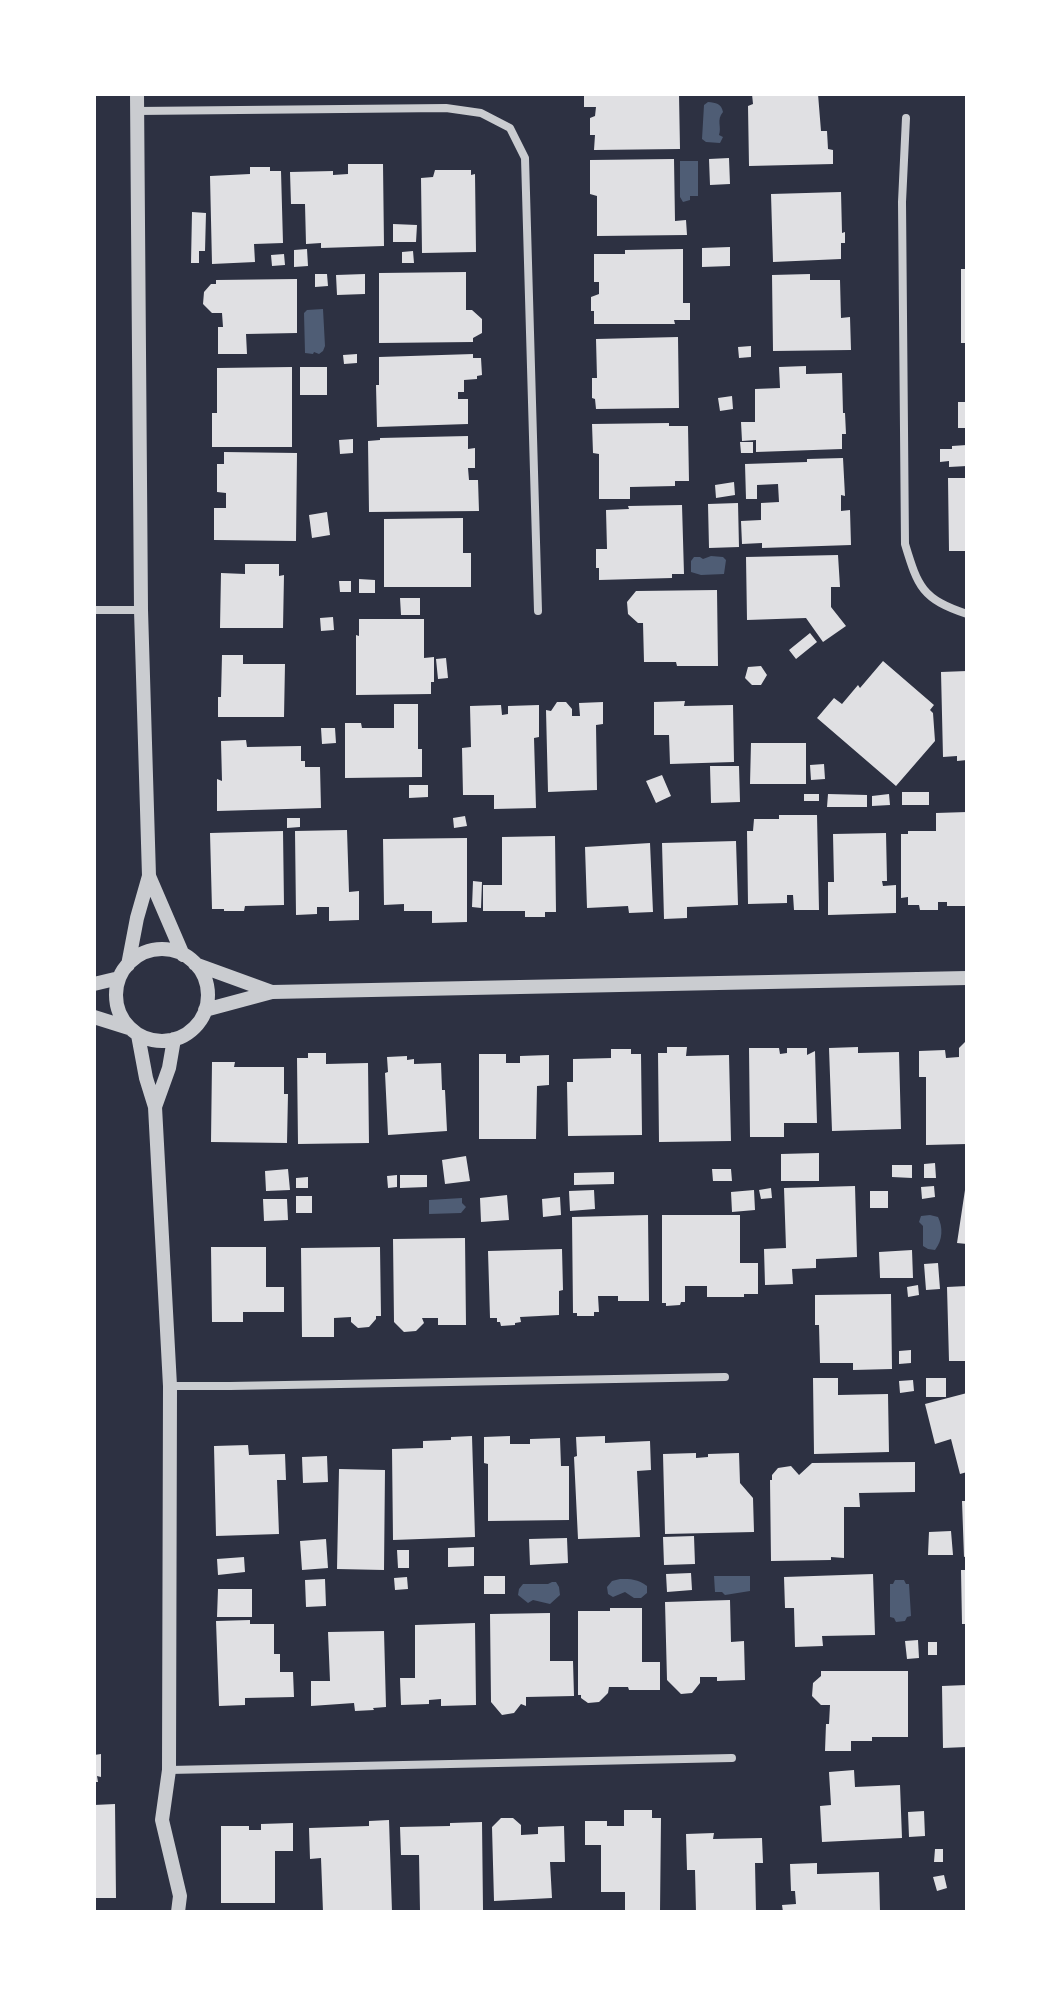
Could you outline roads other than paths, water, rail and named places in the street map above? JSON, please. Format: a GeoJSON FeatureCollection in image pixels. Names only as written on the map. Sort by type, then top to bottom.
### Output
{"type":"FeatureCollection","features":[{"type":"Feature","properties":{"kind":"street"},"geometry":{"type":"LineString","coordinates":[[128,965],[149,876],[141,610],[137,94]]}},
{"type":"Feature","properties":{"kind":"street"},"geometry":{"type":"LineString","coordinates":[[137,111],[446,108],[481,113],[510,128],[525,158],[538,611]]}},
{"type":"Feature","properties":{"kind":"street"},"geometry":{"type":"LineString","coordinates":[[906,118],[902,202],[905,544],[914,576],[922,589],[945,607],[967,614]]}},
{"type":"Feature","properties":{"kind":"street"},"geometry":{"type":"LineString","coordinates":[[94,610],[141,610]]}},
{"type":"Feature","properties":{"kind":"street"},"geometry":{"type":"LineString","coordinates":[[149,876],[183,955]]}},
{"type":"Feature","properties":{"kind":"street"},"geometry":{"type":"LineString","coordinates":[[94,1017],[134,1031],[149,1039],[174,1039],[198,1023],[208,998],[207,986],[203,974],[183,955],[169,950],[154,950],[140,955],[128,965],[119,978],[116,991],[122,1017],[134,1031],[155,1107],[170,1386],[169,1770],[162,1820],[180,1896],[178,1912]]}},
{"type":"Feature","properties":{"kind":"street"},"geometry":{"type":"LineString","coordinates":[[195,964],[272,992]]}},
{"type":"Feature","properties":{"kind":"street"},"geometry":{"type":"LineString","coordinates":[[94,984],[119,978]]}},
{"type":"Feature","properties":{"kind":"street"},"geometry":{"type":"LineString","coordinates":[[205,1010],[272,992],[967,978]]}},
{"type":"Feature","properties":{"kind":"street"},"geometry":{"type":"LineString","coordinates":[[155,1107],[169,1068],[174,1039]]}},
{"type":"Feature","properties":{"kind":"street"},"geometry":{"type":"LineString","coordinates":[[170,1386],[725,1377]]}},
{"type":"Feature","properties":{"kind":"street"},"geometry":{"type":"LineString","coordinates":[[169,1770],[732,1758]]}},
{"type":"Feature","properties":{"kind":"water"},"geometry":{"type":"Polygon","coordinates":[[[708,102],[719,105],[723,112],[719,121],[719,135],[723,137],[720,143],[702,139],[704,105],[708,102]]]}},
{"type":"Feature","properties":{"kind":"water"},"geometry":{"type":"Polygon","coordinates":[[[680,161],[698,161],[698,196],[690,196],[690,200],[683,202],[680,197],[680,161]]]}},
{"type":"Feature","properties":{"kind":"water"},"geometry":{"type":"Polygon","coordinates":[[[323,309],[323,351],[319,354],[305,353],[304,313],[323,309]]]}},
{"type":"Feature","properties":{"kind":"water"},"geometry":{"type":"Polygon","coordinates":[[[711,556],[726,560],[724,574],[691,572],[694,557],[703,559],[711,556]]]}},
{"type":"Feature","properties":{"kind":"water"},"geometry":{"type":"Polygon","coordinates":[[[462,1198],[466,1207],[461,1213],[429,1214],[429,1200],[462,1198]]]}},
{"type":"Feature","properties":{"kind":"water"},"geometry":{"type":"Polygon","coordinates":[[[921,1216],[938,1217],[941,1225],[941,1238],[935,1250],[923,1246],[923,1226],[919,1222],[921,1216]]]}},
{"type":"Feature","properties":{"kind":"water"},"geometry":{"type":"Polygon","coordinates":[[[714,1576],[750,1576],[750,1591],[725,1595],[715,1592],[714,1576]]]}},
{"type":"Feature","properties":{"kind":"water"},"geometry":{"type":"Polygon","coordinates":[[[895,1580],[904,1580],[909,1584],[911,1616],[905,1621],[896,1622],[890,1617],[890,1584],[895,1580]]]}},
{"type":"Feature","properties":{"kind":"water"},"geometry":{"type":"Polygon","coordinates":[[[612,1581],[641,1582],[647,1586],[647,1593],[641,1598],[634,1598],[625,1592],[613,1597],[608,1594],[607,1587],[612,1581]]]}},
{"type":"Feature","properties":{"kind":"water"},"geometry":{"type":"Polygon","coordinates":[[[556,1582],[560,1595],[550,1604],[533,1600],[528,1603],[518,1595],[523,1584],[556,1582]]]}}]}
